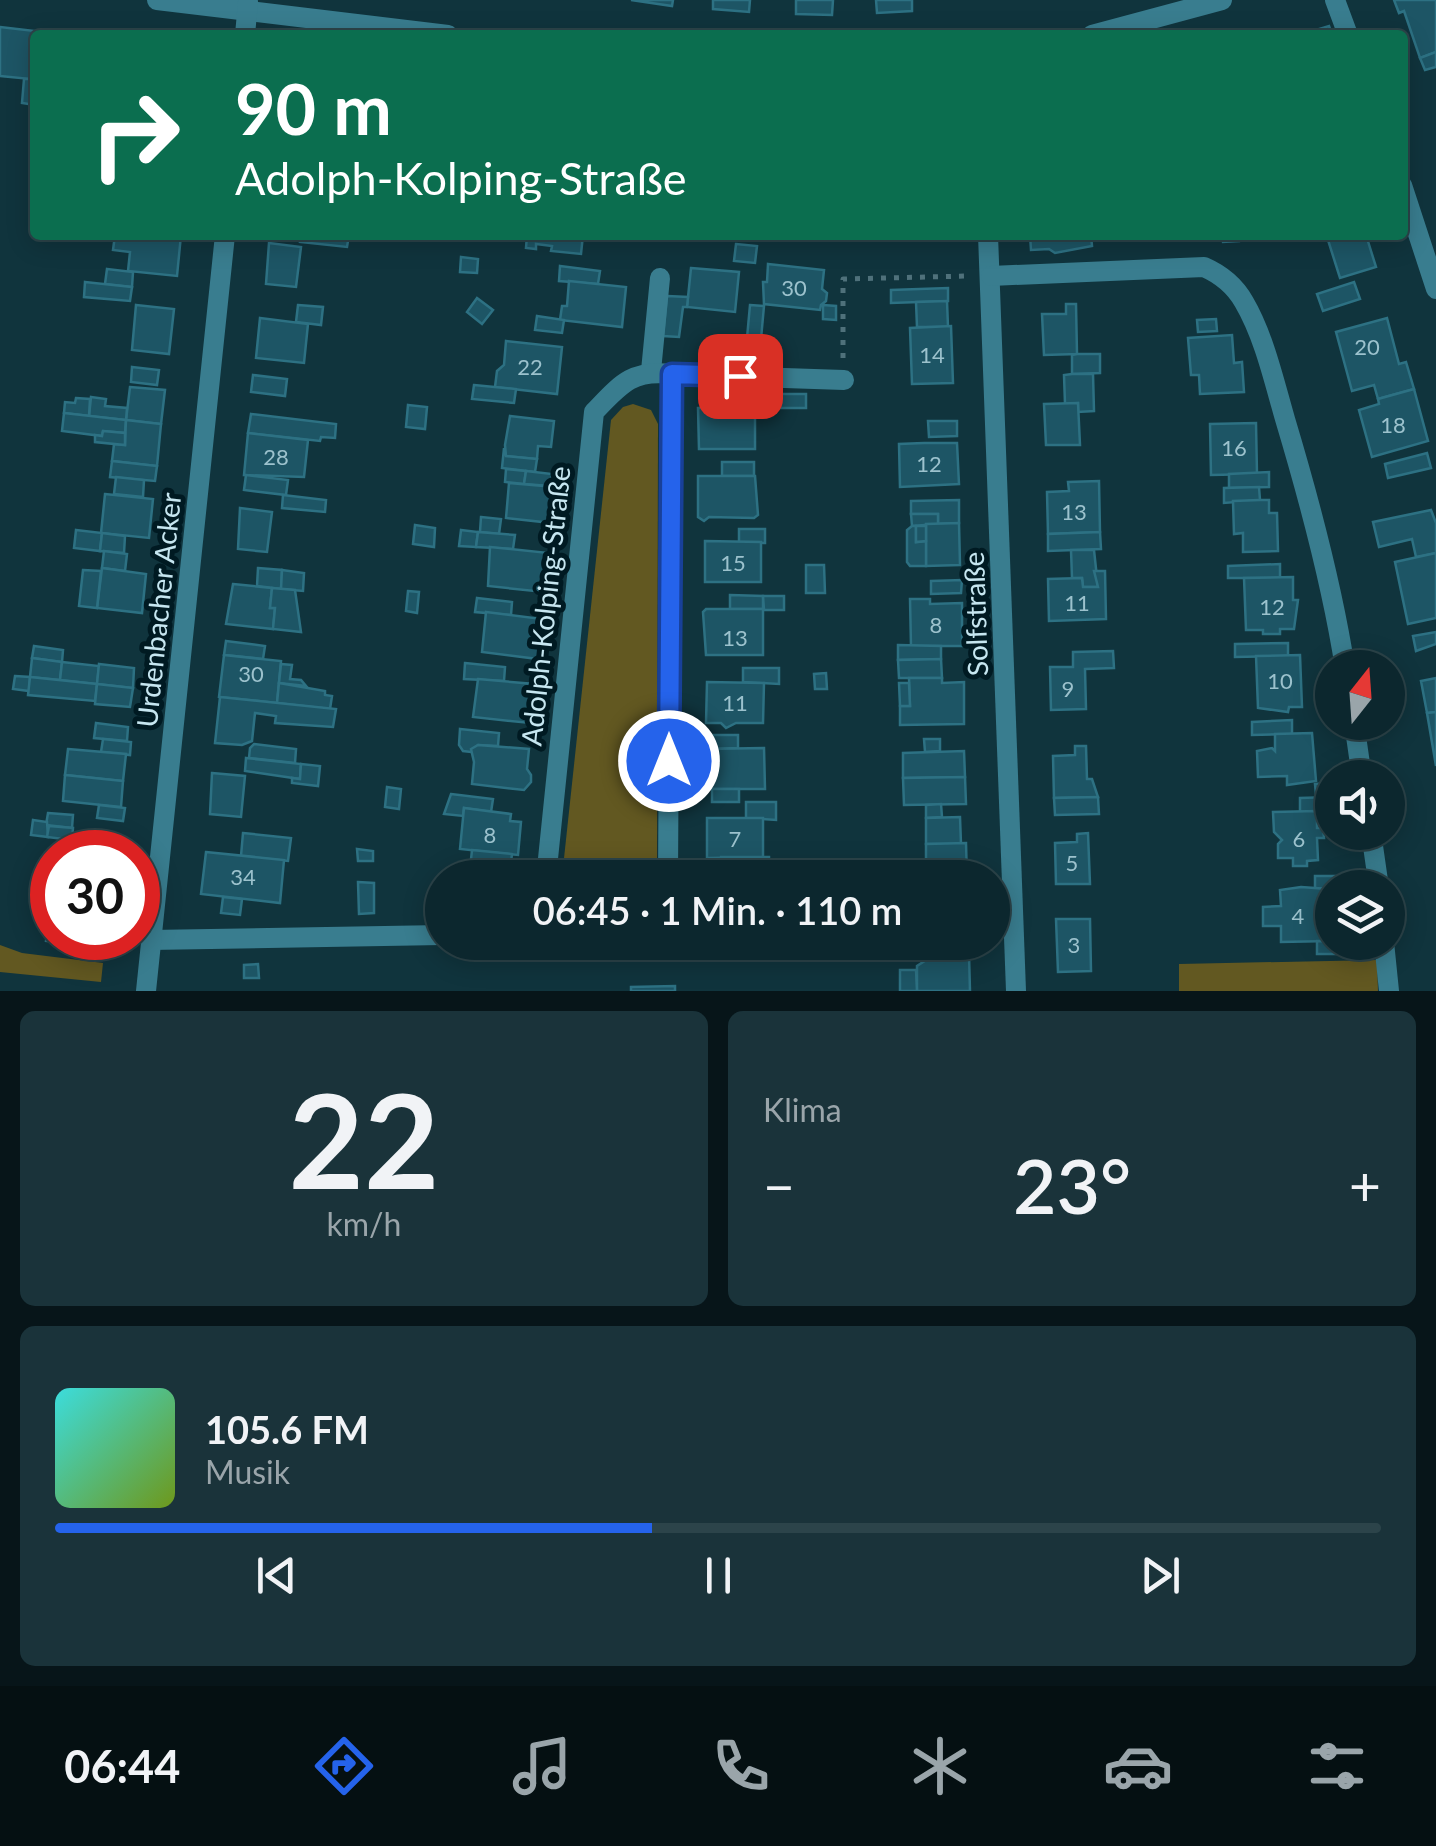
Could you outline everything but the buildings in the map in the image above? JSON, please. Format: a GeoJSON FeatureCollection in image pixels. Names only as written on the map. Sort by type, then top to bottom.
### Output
{"type":"FeatureCollection","features":[{"type":"Feature","properties":{"kind":"street"},"geometry":{"type":"LineString","coordinates":[[157,0],[248,6],[414,30]]}},
{"type":"Feature","properties":{"kind":"street"},"geometry":{"type":"LineString","coordinates":[[1111,30],[1222,0]]}},
{"type":"Feature","properties":{"kind":"street"},"geometry":{"type":"LineString","coordinates":[[1334,0],[1346,30]]}},
{"type":"Feature","properties":{"kind":"street"},"geometry":{"type":"LineString","coordinates":[[1408,204],[1436,289]]}},
{"type":"Feature","properties":{"kind":"street","name":"Urdenbacher Acker"},"geometry":{"type":"LineString","coordinates":[[160,846],[224,240]]}},
{"type":"Feature","properties":{"kind":"street","name":"Solfstraße"},"geometry":{"type":"LineString","coordinates":[[988,240],[1016,991]]}},
{"type":"Feature","properties":{"kind":"street"},"geometry":{"type":"LineString","coordinates":[[991,276],[1204,267],[1229,283],[1250,315],[1282,408],[1341,650]]}},
{"type":"Feature","properties":{"kind":"street"},"geometry":{"type":"LineString","coordinates":[[660,278],[668,860]]}},
{"type":"Feature","properties":{"kind":"street"},"geometry":{"type":"LineString","coordinates":[[661,372],[844,380]]}},
{"type":"Feature","properties":{"kind":"street","name":"Adolph-Kolping-Straße"},"geometry":{"type":"LineString","coordinates":[[548,860],[594,412],[624,381],[661,372]]}},
{"type":"Feature","properties":{"kind":"street"},"geometry":{"type":"LineString","coordinates":[[160,940],[425,936]]}},
{"type":"Feature","properties":{"kind":"street","name":"Urdenbacher Acker"},"geometry":{"type":"LineString","coordinates":[[146,991],[148,960]]}},
{"type":"Feature","properties":{"kind":"street"},"geometry":{"type":"LineString","coordinates":[[1386,960],[1389,991]]}},
{"type":"Feature","properties":{"kind":"path"},"geometry":{"type":"LineString","coordinates":[[844,380],[843,279],[991,276]]}},
{"type":"Feature","properties":{"kind":"shaded area"},"geometry":{"type":"Polygon","coordinates":[[[633,404],[651,410],[658,424],[657,860],[564,860],[611,420],[623,407],[633,404]]]}},
{"type":"Feature","properties":{"kind":"shaded area"},"geometry":{"type":"Polygon","coordinates":[[[0,945],[30,954],[30,960],[103,963],[101,982],[0,972],[0,945]]]}},
{"type":"Feature","properties":{"kind":"shaded area"},"geometry":{"type":"Polygon","coordinates":[[[1377,960],[1378,991],[1179,991],[1179,964],[1377,960]]]}},
{"type":"Feature","properties":{"kind":"route"},"geometry":{"type":"LineString","coordinates":[[669,761],[672,374],[740,376]]}}]}
